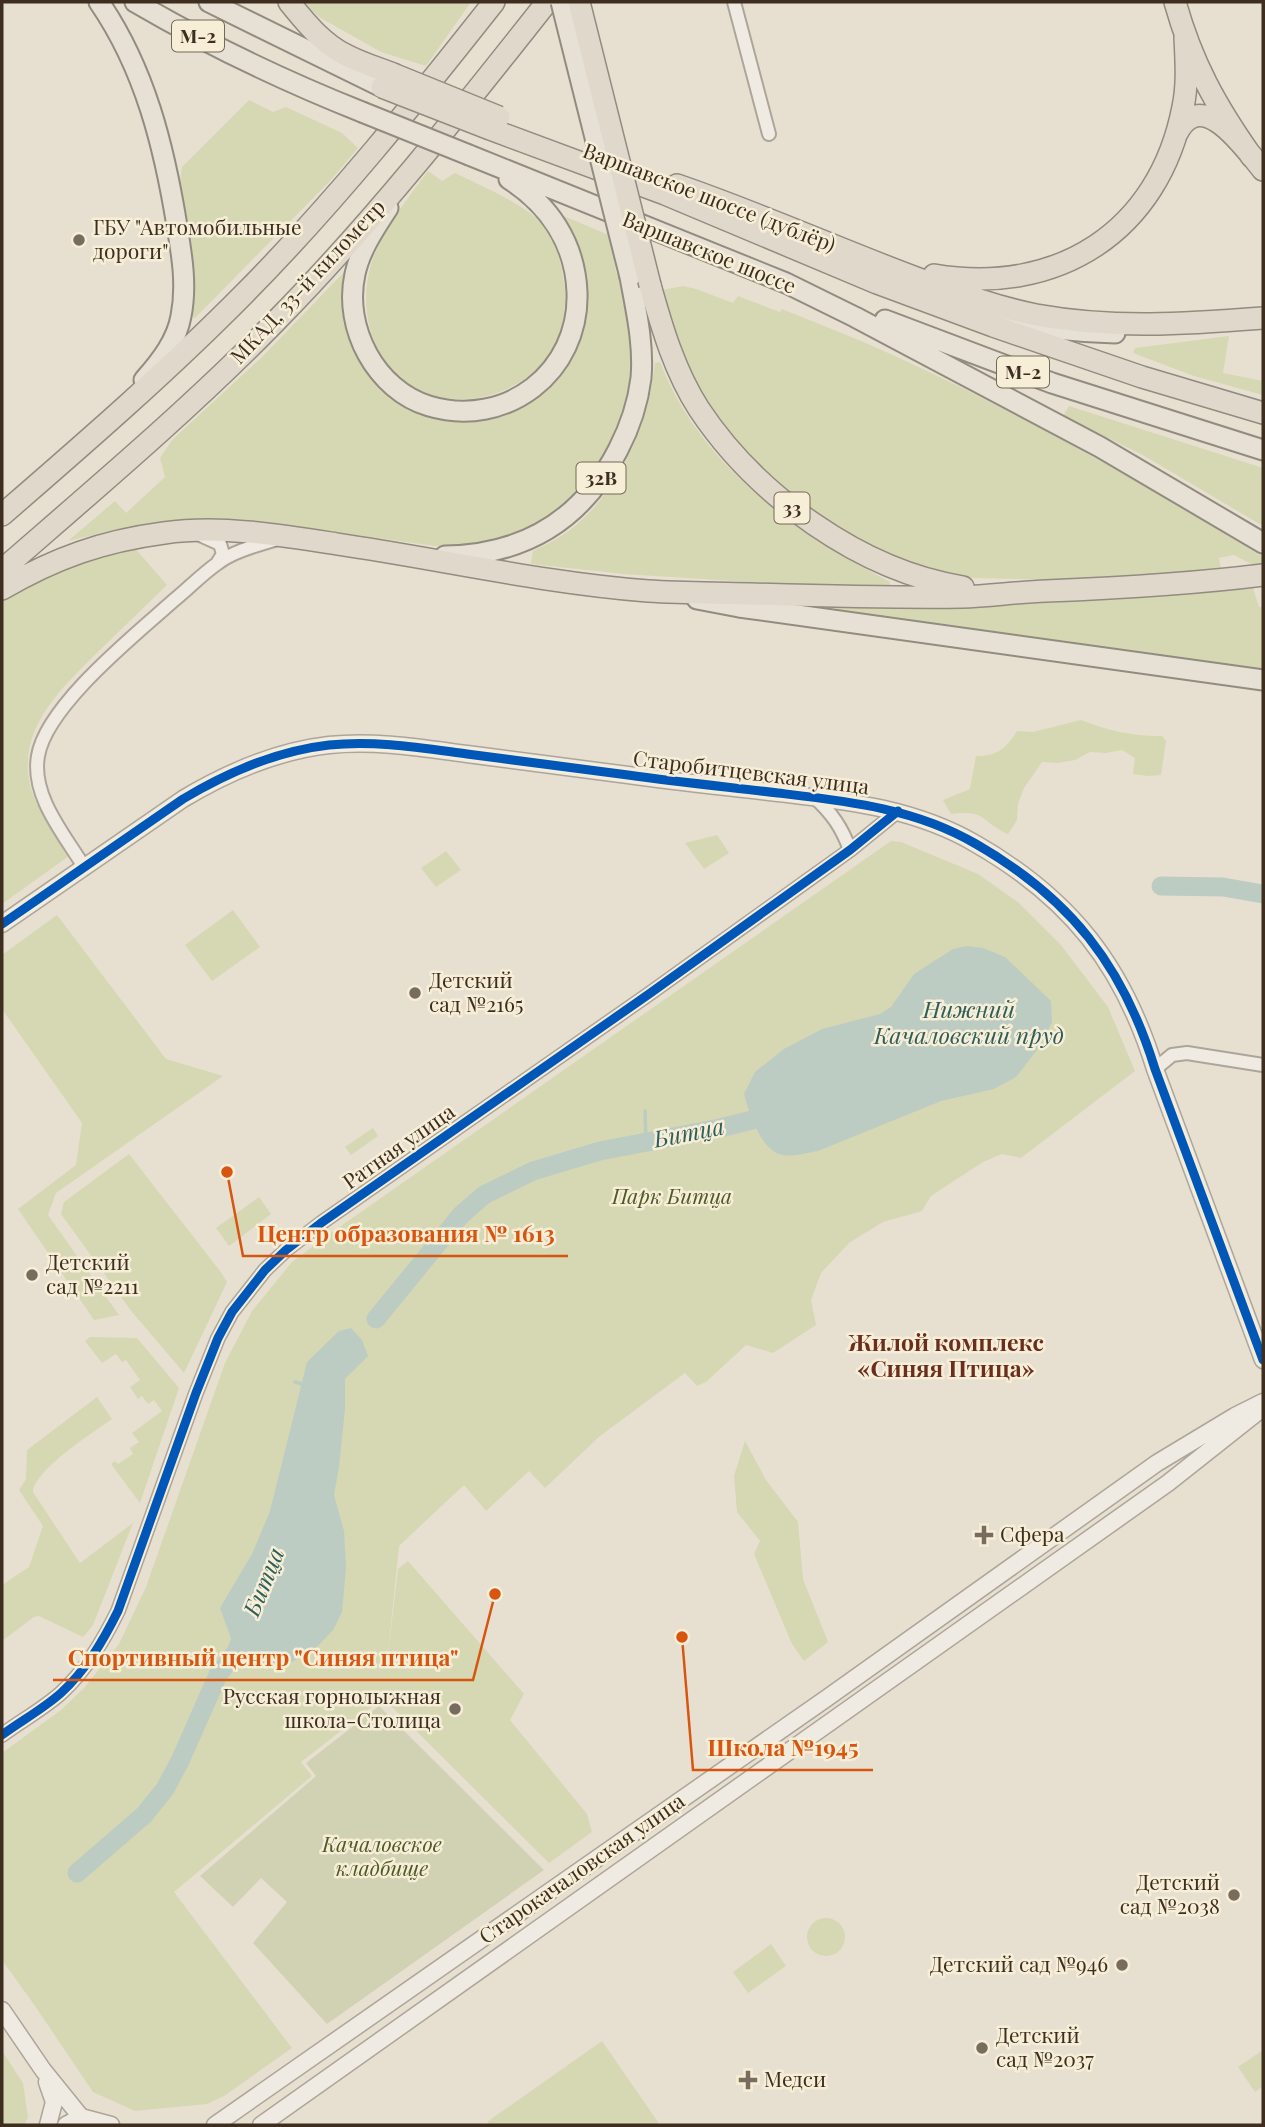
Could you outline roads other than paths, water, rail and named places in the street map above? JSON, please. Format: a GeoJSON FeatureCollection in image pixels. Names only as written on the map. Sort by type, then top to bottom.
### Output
{"type":"FeatureCollection","features":[{"type":"Feature","properties":{"kind":"highway"},"geometry":{"type":"LineString","coordinates":[[289,2],[320,37],[344,55],[388,80]]}},
{"type":"Feature","properties":{"kind":"highway"},"geometry":{"type":"LineString","coordinates":[[443,67],[481,2]]}},
{"type":"Feature","properties":{"kind":"highway","name":"МКАД, 33-й километр"},"geometry":{"type":"LineString","coordinates":[[8,510],[210,327],[280,256],[365,161],[494,2]]}},
{"type":"Feature","properties":{"kind":"highway","name":"МКАД, 33-й километр"},"geometry":{"type":"LineString","coordinates":[[2,570],[184,408],[275,321],[363,226],[440,136],[547,2]]}},
{"type":"Feature","properties":{"kind":"highway","name":"33"},"geometry":{"type":"LineString","coordinates":[[579,2],[650,285],[677,366],[699,409],[722,439],[750,470],[793,509],[849,545],[919,578],[967,588],[1042,591]]}},
{"type":"Feature","properties":{"kind":"highway"},"geometry":{"type":"LineString","coordinates":[[1175,2],[1198,68],[1231,127],[1258,163]]}},
{"type":"Feature","properties":{"kind":"highway"},"geometry":{"type":"LineString","coordinates":[[883,276],[967,279],[1021,275],[1065,264],[1105,240],[1138,208],[1166,164],[1183,107],[1186,78],[1185,37]]}},
{"type":"Feature","properties":{"kind":"highway","name":"Варшавское шоссе"},"geometry":{"type":"LineString","coordinates":[[388,80],[665,194],[883,276]]}},
{"type":"Feature","properties":{"kind":"highway"},"geometry":{"type":"LineString","coordinates":[[1175,137],[1181,124],[1190,117],[1204,116],[1215,119],[1225,126],[1258,163]]}},
{"type":"Feature","properties":{"kind":"highway"},"geometry":{"type":"LineString","coordinates":[[883,276],[923,280],[995,305],[1036,315],[1113,325],[1175,325]]}},
{"type":"Feature","properties":{"kind":"highway","name":"М-2"},"geometry":{"type":"LineString","coordinates":[[883,276],[1031,340],[1263,413]]}},
{"type":"Feature","properties":{"kind":"highway","name":"Варшавское шоссе"},"geometry":{"type":"LineString","coordinates":[[1175,325],[1263,318]]}},
{"type":"Feature","properties":{"kind":"highway","name":"32B"},"geometry":{"type":"LineString","coordinates":[[2,589],[42,567],[87,550],[133,538],[189,531],[233,531],[288,537],[416,556]]}},
{"type":"Feature","properties":{"kind":"highway","name":"33"},"geometry":{"type":"LineString","coordinates":[[416,556],[541,578],[651,591],[803,596],[965,597],[1175,585],[1263,575]]}},
{"type":"Feature","properties":{"kind":"main road"},"geometry":{"type":"LineString","coordinates":[[99,2],[127,48],[151,105],[172,195],[184,274],[181,318],[175,335],[155,368],[107,423]]}},
{"type":"Feature","properties":{"kind":"main road","name":"Варшавское шоссе"},"geometry":{"type":"LineString","coordinates":[[135,2],[230,52],[362,112],[786,283],[1100,447],[1263,544]]}},
{"type":"Feature","properties":{"kind":"main road","name":"Варшавское шоссе"},"geometry":{"type":"LineString","coordinates":[[209,2],[254,25],[388,80]]}},
{"type":"Feature","properties":{"kind":"main road","name":"32B"},"geometry":{"type":"LineString","coordinates":[[416,556],[485,554],[525,541],[565,518],[582,503],[596,485],[622,443],[631,422],[639,390],[642,355],[640,332],[630,277],[561,2]]}},
{"type":"Feature","properties":{"kind":"main road"},"geometry":{"type":"LineString","coordinates":[[254,25],[344,55]]}},
{"type":"Feature","properties":{"kind":"main road"},"geometry":{"type":"LineString","coordinates":[[440,136],[378,224],[362,253],[352,295],[359,336],[367,354],[380,372],[410,397],[427,405],[463,411],[503,404],[540,383],[555,367],[567,347],[577,304],[573,262],[556,223],[542,205],[523,188],[469,155]]}},
{"type":"Feature","properties":{"kind":"main road","name":"Варшавское шоссе"},"geometry":{"type":"LineString","coordinates":[[883,276],[978,313],[1041,329],[1119,333],[1175,325]]}},
{"type":"Feature","properties":{"kind":"main road","name":"М-2"},"geometry":{"type":"LineString","coordinates":[[786,283],[1052,383],[1263,450]]}},
{"type":"Feature","properties":{"kind":"main road"},"geometry":{"type":"LineString","coordinates":[[651,591],[739,607],[1263,680]]}},
{"type":"Feature","properties":{"kind":"street"},"geometry":{"type":"LineString","coordinates":[[734,2],[769,134]]}},
{"type":"Feature","properties":{"kind":"street"},"geometry":{"type":"LineString","coordinates":[[923,280],[978,313],[1031,340]]}},
{"type":"Feature","properties":{"kind":"street"},"geometry":{"type":"LineString","coordinates":[[84,867],[48,808],[41,790],[37,774],[43,738],[67,702],[95,673],[218,562],[223,554],[220,544],[189,531]]}},
{"type":"Feature","properties":{"kind":"street"},"geometry":{"type":"LineString","coordinates":[[218,562],[261,544],[288,537]]}},
{"type":"Feature","properties":{"kind":"street","name":"Старобитцевская улица"},"geometry":{"type":"LineString","coordinates":[[2,924],[209,783],[266,759],[331,745],[403,746],[670,781],[858,802],[898,811],[974,842],[1035,884],[1092,940],[1108,964],[1138,1017],[1263,1360]]}},
{"type":"Feature","properties":{"kind":"street"},"geometry":{"type":"LineString","coordinates":[[814,797],[830,811],[840,825],[850,850]]}},
{"type":"Feature","properties":{"kind":"street","name":"Ратная улица"},"geometry":{"type":"LineString","coordinates":[[2,1735],[60,1694],[84,1667],[108,1631],[118,1611],[213,1351],[233,1312],[265,1270],[321,1223],[661,986],[850,850],[898,811]]}},
{"type":"Feature","properties":{"kind":"street"},"geometry":{"type":"LineString","coordinates":[[1156,1069],[1172,1055],[1187,1053],[1263,1065]]}},
{"type":"Feature","properties":{"kind":"street","name":"Старокачаловская улица"},"geometry":{"type":"LineString","coordinates":[[215,2125],[407,1993],[1157,1463],[1235,1416],[1263,1405]]}},
{"type":"Feature","properties":{"kind":"street","name":"Старокачаловская улица"},"geometry":{"type":"LineString","coordinates":[[261,2125],[1168,1483],[1263,1405]]}},
{"type":"Feature","properties":{"kind":"street"},"geometry":{"type":"LineString","coordinates":[[905,1642],[918,1660]]}},
{"type":"Feature","properties":{"kind":"street"},"geometry":{"type":"LineString","coordinates":[[2,2010],[74,2121],[111,2125]]}},
{"type":"Feature","properties":{"kind":"street"},"geometry":{"type":"LineString","coordinates":[[43,2070],[54,2102],[48,2125]]}},
{"type":"Feature","properties":{"kind":"water","name":"Нижний Качаловский пруд"},"geometry":{"type":"Polygon","coordinates":[[[967,946],[983,948],[1005,957],[1051,1001],[1052,1022],[1040,1046],[1016,1077],[994,1089],[941,1101],[818,1151],[788,1156],[772,1150],[756,1128],[744,1094],[755,1072],[784,1049],[822,1029],[880,1014],[891,1007],[914,974],[953,949],[967,946]]]}},
{"type":"Feature","properties":{"kind":"water"},"geometry":{"type":"Polygon","coordinates":[[[351,1328],[362,1340],[368,1356],[345,1379],[345,1409],[334,1495],[344,1531],[346,1568],[342,1612],[333,1630],[317,1647],[287,1665],[253,1668],[236,1652],[220,1608],[253,1552],[270,1511],[307,1362],[339,1331],[351,1328]]]}},
{"type":"Feature","properties":{"kind":"waterway","name":"Битца"},"geometry":{"type":"LineString","coordinates":[[1161,886],[1223,887],[1263,894]]}},
{"type":"Feature","properties":{"kind":"waterway"},"geometry":{"type":"LineString","coordinates":[[645,1111],[646,1142]]}},
{"type":"Feature","properties":{"kind":"waterway","name":"Битца"},"geometry":{"type":"LineString","coordinates":[[376,1319],[461,1215],[484,1195],[533,1171],[600,1151],[720,1128],[752,1120],[773,1111]]}},
{"type":"Feature","properties":{"kind":"waterway"},"geometry":{"type":"LineString","coordinates":[[295,1382],[302,1384]]}},
{"type":"Feature","properties":{"kind":"waterway","name":"Битца"},"geometry":{"type":"LineString","coordinates":[[77,1873],[144,1815],[165,1789],[218,1675],[236,1652],[246,1627]]}},
{"type":"Feature","properties":{"kind":"place","name":"ГБУ \"Автомобильные дороги\""},"geometry":{"type":"Point","coordinates":[79,240]}},
{"type":"Feature","properties":{"kind":"place","name":"Детский сад №2165"},"geometry":{"type":"Point","coordinates":[415,993]}},
{"type":"Feature","properties":{"kind":"place","name":"Центр образования № 1613"},"geometry":{"type":"Point","coordinates":[227,1172]}},
{"type":"Feature","properties":{"kind":"place","name":"Детский сад №2211"},"geometry":{"type":"Point","coordinates":[32,1275]}},
{"type":"Feature","properties":{"kind":"place","name":"Сфера"},"geometry":{"type":"Point","coordinates":[984,1535]}},
{"type":"Feature","properties":{"kind":"place","name":"Спортивный центр \"Синяя птица\""},"geometry":{"type":"Point","coordinates":[495,1594]}},
{"type":"Feature","properties":{"kind":"place","name":"Школа №1945"},"geometry":{"type":"Point","coordinates":[682,1637]}},
{"type":"Feature","properties":{"kind":"place","name":"Русская горнолыжная школа-Столица"},"geometry":{"type":"Point","coordinates":[455,1709]}},
{"type":"Feature","properties":{"kind":"place","name":"Детский сад №2038"},"geometry":{"type":"Point","coordinates":[1234,1895]}},
{"type":"Feature","properties":{"kind":"place","name":"Детский сад №946"},"geometry":{"type":"Point","coordinates":[1122,1965]}},
{"type":"Feature","properties":{"kind":"place","name":"Детский сад №2037"},"geometry":{"type":"Point","coordinates":[982,2048]}},
{"type":"Feature","properties":{"kind":"place","name":"Медси"},"geometry":{"type":"Point","coordinates":[748,2080]}},
{"type":"Feature","properties":{"kind":"district","name":"Жилой комплекс «Синяя Птица»"},"geometry":{"type":"Point","coordinates":[946,1356]}},
{"type":"Feature","properties":{"kind":"park label","name":"Парк Битца"},"geometry":{"type":"Point","coordinates":[672,1197]}},
{"type":"Feature","properties":{"kind":"park label","name":"Качаловское кладбище"},"geometry":{"type":"Point","coordinates":[382,1857]}}]}
